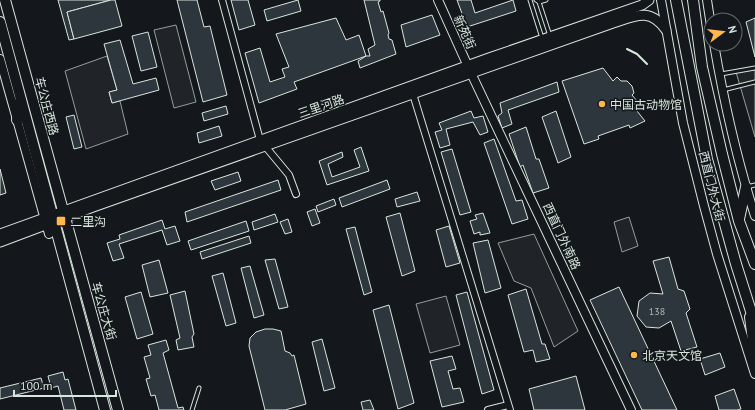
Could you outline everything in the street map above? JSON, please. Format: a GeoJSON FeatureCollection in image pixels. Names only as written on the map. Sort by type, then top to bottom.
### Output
{"type":"FeatureCollection","features":[{"type":"Feature","properties":{"kind":"main road","name":"车公庄西路"},"geometry":{"type":"LineString","coordinates":[[5,0],[64,215]]}},
{"type":"Feature","properties":{"kind":"main road","name":"三里河路"},"geometry":{"type":"LineString","coordinates":[[49,223],[64,215],[93,207],[263,143],[547,42],[642,5],[649,0]]}},
{"type":"Feature","properties":{"kind":"main road","name":"西直门外大街"},"geometry":{"type":"LineString","coordinates":[[676,0],[706,158],[736,264],[755,324]]}},
{"type":"Feature","properties":{"kind":"main road","name":"西直门外大街"},"geometry":{"type":"LineString","coordinates":[[693,0],[702,67],[739,221],[755,264]]}},
{"type":"Feature","properties":{"kind":"main road","name":"三里河路"},"geometry":{"type":"LineString","coordinates":[[547,42],[643,14],[658,19],[666,30]]}},
{"type":"Feature","properties":{"kind":"main road","name":"车公庄西路"},"geometry":{"type":"LineString","coordinates":[[0,22],[20,97],[49,223]]}},
{"type":"Feature","properties":{"kind":"main road","name":"三里河路"},"geometry":{"type":"LineString","coordinates":[[263,143],[413,94],[469,70]]}},
{"type":"Feature","properties":{"kind":"main road"},"geometry":{"type":"LineString","coordinates":[[17,120],[20,97]]}},
{"type":"Feature","properties":{"kind":"main road"},"geometry":{"type":"LineString","coordinates":[[739,221],[750,186]]}},
{"type":"Feature","properties":{"kind":"main road","name":"车公庄大街"},"geometry":{"type":"LineString","coordinates":[[64,215],[118,410]]}},
{"type":"Feature","properties":{"kind":"main road","name":"车公庄大街"},"geometry":{"type":"LineString","coordinates":[[49,223],[105,410]]}},
{"type":"Feature","properties":{"kind":"main road"},"geometry":{"type":"LineString","coordinates":[[0,234],[49,223]]}},
{"type":"Feature","properties":{"kind":"main road"},"geometry":{"type":"LineString","coordinates":[[0,242],[49,223]]}},
{"type":"Feature","properties":{"kind":"main road"},"geometry":{"type":"LineString","coordinates":[[749,305],[755,356]]}},
{"type":"Feature","properties":{"kind":"street"},"geometry":{"type":"LineString","coordinates":[[222,0],[263,143],[276,157],[289,175],[296,194]]}},
{"type":"Feature","properties":{"kind":"street","name":"新苑街"},"geometry":{"type":"LineString","coordinates":[[438,0],[469,70]]}},
{"type":"Feature","properties":{"kind":"street","name":"西直门外大街"},"geometry":{"type":"LineString","coordinates":[[661,0],[683,123],[717,254],[755,374]]}},
{"type":"Feature","properties":{"kind":"street"},"geometry":{"type":"LineString","coordinates":[[707,0],[709,12]]}},
{"type":"Feature","properties":{"kind":"street"},"geometry":{"type":"LineString","coordinates":[[715,52],[723,90],[750,186],[755,216]]}},
{"type":"Feature","properties":{"kind":"street"},"geometry":{"type":"LineString","coordinates":[[0,59],[49,223]]}},
{"type":"Feature","properties":{"kind":"street","name":"西直门外南路"},"geometry":{"type":"LineString","coordinates":[[469,70],[631,410]]}},
{"type":"Feature","properties":{"kind":"street"},"geometry":{"type":"LineString","coordinates":[[413,94],[509,407],[488,410]]}},
{"type":"Feature","properties":{"kind":"lane"},"geometry":{"type":"LineString","coordinates":[[530,0],[547,42]]}},
{"type":"Feature","properties":{"kind":"lane"},"geometry":{"type":"LineString","coordinates":[[546,0],[538,1],[547,42]]}},
{"type":"Feature","properties":{"kind":"lane"},"geometry":{"type":"LineString","coordinates":[[719,74],[755,68]]}},
{"type":"Feature","properties":{"kind":"lane"},"geometry":{"type":"LineString","coordinates":[[723,90],[755,82]]}},
{"type":"Feature","properties":{"kind":"lane"},"geometry":{"type":"LineString","coordinates":[[192,410],[199,388]]}},
{"type":"Feature","properties":{"kind":"shaded area"},"geometry":{"type":"Polygon","coordinates":[[[176,25],[196,102],[174,108],[154,30],[176,25]]]}},
{"type":"Feature","properties":{"kind":"shaded area"},"geometry":{"type":"Polygon","coordinates":[[[107,56],[117,90],[109,92],[112,103],[120,101],[128,134],[86,149],[65,71],[107,56]]]}},
{"type":"Feature","properties":{"kind":"shaded area"},"geometry":{"type":"Polygon","coordinates":[[[755,70],[755,137],[736,72],[755,70]]]}},
{"type":"Feature","properties":{"kind":"shaded area"},"geometry":{"type":"Polygon","coordinates":[[[629,217],[638,246],[622,252],[614,222],[629,217]]]}},
{"type":"Feature","properties":{"kind":"shaded area"},"geometry":{"type":"Polygon","coordinates":[[[534,234],[578,331],[554,347],[531,288],[514,281],[498,243],[534,234]]]}},
{"type":"Feature","properties":{"kind":"shaded area"},"geometry":{"type":"Polygon","coordinates":[[[446,296],[460,345],[430,353],[416,304],[446,296]]]}},
{"type":"Feature","properties":{"kind":"building"},"geometry":{"type":"Polygon","coordinates":[[[58,0],[111,0],[67,12],[74,39],[69,40],[58,0]]]}},
{"type":"Feature","properties":{"kind":"building"},"geometry":{"type":"Polygon","coordinates":[[[115,0],[122,26],[74,39],[67,12],[115,0]]]}},
{"type":"Feature","properties":{"kind":"building"},"geometry":{"type":"Polygon","coordinates":[[[177,0],[197,0],[204,27],[210,26],[227,95],[203,102],[177,0]]]}},
{"type":"Feature","properties":{"kind":"building"},"geometry":{"type":"Polygon","coordinates":[[[231,0],[248,0],[255,25],[239,30],[231,0]]]}},
{"type":"Feature","properties":{"kind":"building"},"geometry":{"type":"Polygon","coordinates":[[[298,0],[301,11],[267,21],[264,10],[298,0]]]}},
{"type":"Feature","properties":{"kind":"building"},"geometry":{"type":"Polygon","coordinates":[[[364,0],[380,0],[378,2],[381,12],[383,11],[389,33],[389,39],[392,40],[396,54],[360,68],[358,61],[366,56],[370,56],[368,49],[375,45],[364,0]]]}},
{"type":"Feature","properties":{"kind":"building"},"geometry":{"type":"Polygon","coordinates":[[[457,0],[471,0],[475,13],[513,0],[516,11],[467,27],[457,0]]]}},
{"type":"Feature","properties":{"kind":"building"},"geometry":{"type":"Polygon","coordinates":[[[432,15],[440,35],[406,47],[401,25],[432,15]]]}},
{"type":"Feature","properties":{"kind":"building"},"geometry":{"type":"Polygon","coordinates":[[[336,18],[346,40],[359,35],[366,56],[294,82],[297,89],[259,103],[245,53],[260,48],[270,82],[285,77],[282,69],[289,67],[276,34],[336,18]]]}},
{"type":"Feature","properties":{"kind":"building"},"geometry":{"type":"Polygon","coordinates":[[[755,18],[755,57],[746,22],[755,18]]]}},
{"type":"Feature","properties":{"kind":"building"},"geometry":{"type":"Polygon","coordinates":[[[148,32],[157,67],[141,71],[132,36],[148,32]]]}},
{"type":"Feature","properties":{"kind":"building"},"geometry":{"type":"Polygon","coordinates":[[[120,40],[133,84],[156,78],[159,90],[112,103],[109,92],[117,90],[104,44],[120,40]]]}},
{"type":"Feature","properties":{"kind":"building","name":"中国古动物馆"},"geometry":{"type":"Polygon","coordinates":[[[603,68],[613,81],[617,77],[621,81],[627,81],[632,86],[634,93],[632,95],[637,101],[633,106],[645,121],[630,128],[629,125],[598,136],[599,139],[584,144],[562,81],[603,68]]]}},
{"type":"Feature","properties":{"kind":"building"},"geometry":{"type":"Polygon","coordinates":[[[557,82],[559,92],[508,110],[512,124],[502,128],[498,116],[502,113],[500,103],[557,82]]]}},
{"type":"Feature","properties":{"kind":"building"},"geometry":{"type":"Polygon","coordinates":[[[226,106],[228,114],[204,121],[202,113],[226,106]]]}},
{"type":"Feature","properties":{"kind":"building"},"geometry":{"type":"Polygon","coordinates":[[[471,111],[474,118],[483,116],[488,132],[480,135],[473,122],[446,129],[450,145],[440,148],[435,132],[442,130],[439,123],[471,111]]]}},
{"type":"Feature","properties":{"kind":"building"},"geometry":{"type":"Polygon","coordinates":[[[556,111],[571,157],[558,163],[542,117],[556,111]]]}},
{"type":"Feature","properties":{"kind":"building"},"geometry":{"type":"Polygon","coordinates":[[[74,115],[82,147],[74,149],[66,117],[74,115]]]}},
{"type":"Feature","properties":{"kind":"building"},"geometry":{"type":"Polygon","coordinates":[[[219,126],[222,136],[199,143],[197,133],[219,126]]]}},
{"type":"Feature","properties":{"kind":"building"},"geometry":{"type":"Polygon","coordinates":[[[526,127],[536,159],[539,159],[549,188],[533,193],[523,165],[520,167],[509,134],[526,127]]]}},
{"type":"Feature","properties":{"kind":"building"},"geometry":{"type":"Polygon","coordinates":[[[494,139],[516,201],[522,200],[528,219],[512,224],[484,143],[494,139]]]}},
{"type":"Feature","properties":{"kind":"building"},"geometry":{"type":"Polygon","coordinates":[[[361,147],[369,171],[327,185],[319,161],[342,152],[343,157],[328,164],[332,177],[360,167],[354,150],[361,147]]]}},
{"type":"Feature","properties":{"kind":"building"},"geometry":{"type":"Polygon","coordinates":[[[452,149],[471,212],[460,215],[441,152],[452,149]]]}},
{"type":"Feature","properties":{"kind":"building"},"geometry":{"type":"Polygon","coordinates":[[[0,169],[6,193],[0,195],[0,169]]]}},
{"type":"Feature","properties":{"kind":"building"},"geometry":{"type":"Polygon","coordinates":[[[238,172],[241,181],[215,190],[211,181],[238,172]]]}},
{"type":"Feature","properties":{"kind":"building"},"geometry":{"type":"Polygon","coordinates":[[[278,180],[281,190],[187,222],[185,212],[278,180]]]}},
{"type":"Feature","properties":{"kind":"building"},"geometry":{"type":"Polygon","coordinates":[[[387,180],[390,189],[342,207],[339,198],[387,180]]]}},
{"type":"Feature","properties":{"kind":"building"},"geometry":{"type":"Polygon","coordinates":[[[417,192],[420,201],[397,207],[395,199],[417,192]]]}},
{"type":"Feature","properties":{"kind":"building"},"geometry":{"type":"Polygon","coordinates":[[[334,199],[336,205],[318,212],[316,206],[334,199]]]}},
{"type":"Feature","properties":{"kind":"building"},"geometry":{"type":"Polygon","coordinates":[[[315,209],[320,223],[312,226],[307,212],[315,209]]]}},
{"type":"Feature","properties":{"kind":"building"},"geometry":{"type":"Polygon","coordinates":[[[400,213],[415,271],[402,276],[386,217],[400,213]]]}},
{"type":"Feature","properties":{"kind":"building"},"geometry":{"type":"Polygon","coordinates":[[[483,213],[490,233],[480,235],[480,232],[474,234],[470,221],[477,219],[475,215],[483,213]]]}},
{"type":"Feature","properties":{"kind":"building"},"geometry":{"type":"Polygon","coordinates":[[[275,214],[278,222],[254,230],[252,222],[275,214]]]}},
{"type":"Feature","properties":{"kind":"building"},"geometry":{"type":"Polygon","coordinates":[[[288,219],[292,232],[285,234],[280,222],[288,219]]]}},
{"type":"Feature","properties":{"kind":"building"},"geometry":{"type":"Polygon","coordinates":[[[162,220],[165,229],[175,226],[180,241],[167,245],[162,230],[119,244],[124,258],[113,261],[107,243],[120,239],[119,235],[162,220]]]}},
{"type":"Feature","properties":{"kind":"building"},"geometry":{"type":"Polygon","coordinates":[[[246,221],[249,231],[191,250],[188,241],[246,221]]]}},
{"type":"Feature","properties":{"kind":"building"},"geometry":{"type":"Polygon","coordinates":[[[449,226],[460,263],[446,267],[436,230],[449,226]]]}},
{"type":"Feature","properties":{"kind":"building"},"geometry":{"type":"Polygon","coordinates":[[[355,227],[372,292],[364,295],[346,229],[355,227]]]}},
{"type":"Feature","properties":{"kind":"building"},"geometry":{"type":"Polygon","coordinates":[[[249,236],[251,243],[202,259],[200,252],[249,236]]]}},
{"type":"Feature","properties":{"kind":"building"},"geometry":{"type":"Polygon","coordinates":[[[488,240],[501,288],[485,293],[473,243],[488,240]]]}},
{"type":"Feature","properties":{"kind":"building"},"geometry":{"type":"Polygon","coordinates":[[[669,257],[678,289],[684,291],[690,309],[686,313],[697,347],[681,351],[671,321],[659,328],[646,327],[637,316],[639,301],[650,293],[663,294],[653,261],[669,257]]]}},
{"type":"Feature","properties":{"kind":"building"},"geometry":{"type":"Polygon","coordinates":[[[275,259],[288,307],[279,309],[265,260],[275,259]]]}},
{"type":"Feature","properties":{"kind":"building"},"geometry":{"type":"Polygon","coordinates":[[[159,260],[168,293],[150,297],[142,265],[159,260]]]}},
{"type":"Feature","properties":{"kind":"building"},"geometry":{"type":"Polygon","coordinates":[[[250,266],[264,315],[254,318],[241,268],[250,266]]]}},
{"type":"Feature","properties":{"kind":"building"},"geometry":{"type":"Polygon","coordinates":[[[223,273],[236,323],[226,326],[212,276],[223,273]]]}},
{"type":"Feature","properties":{"kind":"building","name":"北京天文馆"},"geometry":{"type":"Polygon","coordinates":[[[619,287],[677,410],[642,410],[590,300],[619,287]]]}},
{"type":"Feature","properties":{"kind":"building"},"geometry":{"type":"Polygon","coordinates":[[[526,289],[542,344],[545,344],[550,359],[536,362],[533,350],[524,352],[508,295],[526,289]]]}},
{"type":"Feature","properties":{"kind":"building"},"geometry":{"type":"Polygon","coordinates":[[[185,291],[194,334],[192,337],[194,347],[178,350],[176,340],[180,338],[170,295],[185,291]]]}},
{"type":"Feature","properties":{"kind":"building"},"geometry":{"type":"Polygon","coordinates":[[[141,292],[153,334],[137,339],[125,297],[141,292]]]}},
{"type":"Feature","properties":{"kind":"building"},"geometry":{"type":"Polygon","coordinates":[[[467,292],[494,390],[482,394],[456,295],[467,292]]]}},
{"type":"Feature","properties":{"kind":"building"},"geometry":{"type":"Polygon","coordinates":[[[389,305],[414,403],[398,409],[373,310],[389,305]]]}},
{"type":"Feature","properties":{"kind":"building"},"geometry":{"type":"Polygon","coordinates":[[[265,329],[281,331],[285,351],[290,353],[292,356],[294,355],[306,404],[285,410],[265,410],[249,346],[250,338],[256,332],[265,329]]]}},
{"type":"Feature","properties":{"kind":"building"},"geometry":{"type":"Polygon","coordinates":[[[322,339],[335,388],[324,391],[312,342],[322,339]]]}},
{"type":"Feature","properties":{"kind":"building"},"geometry":{"type":"Polygon","coordinates":[[[166,340],[169,350],[163,353],[178,408],[183,407],[184,410],[159,410],[155,395],[151,396],[146,379],[150,378],[144,357],[151,355],[148,345],[166,340]]]}},
{"type":"Feature","properties":{"kind":"building"},"geometry":{"type":"Polygon","coordinates":[[[720,353],[725,367],[705,375],[700,359],[720,353]]]}},
{"type":"Feature","properties":{"kind":"building"},"geometry":{"type":"Polygon","coordinates":[[[452,356],[456,369],[448,371],[453,389],[460,388],[464,402],[442,407],[430,361],[452,356]]]}},
{"type":"Feature","properties":{"kind":"building"},"geometry":{"type":"Polygon","coordinates":[[[63,372],[65,380],[68,379],[76,410],[64,410],[58,386],[51,388],[48,376],[63,372]]]}},
{"type":"Feature","properties":{"kind":"building"},"geometry":{"type":"Polygon","coordinates":[[[576,376],[585,410],[534,410],[529,389],[576,376]]]}},
{"type":"Feature","properties":{"kind":"building"},"geometry":{"type":"Polygon","coordinates":[[[41,378],[44,388],[0,399],[0,388],[41,378]]]}},
{"type":"Feature","properties":{"kind":"building"},"geometry":{"type":"Polygon","coordinates":[[[734,389],[741,409],[719,410],[715,396],[734,389]]]}},
{"type":"Feature","properties":{"kind":"building"},"geometry":{"type":"Polygon","coordinates":[[[370,400],[374,410],[363,410],[361,402],[370,400]]]}},
{"type":"Feature","properties":{"kind":"wall"},"geometry":{"type":"LineString","coordinates":[[627,49],[637,54],[647,64]]}},
{"type":"Feature","properties":{"kind":"place","name":"中国古动物馆"},"geometry":{"type":"Point","coordinates":[602,104]}},
{"type":"Feature","properties":{"kind":"place","name":"二里沟"},"geometry":{"type":"Point","coordinates":[61,221]}},
{"type":"Feature","properties":{"kind":"place","name":"北京天文馆"},"geometry":{"type":"Point","coordinates":[634,355]}}]}
